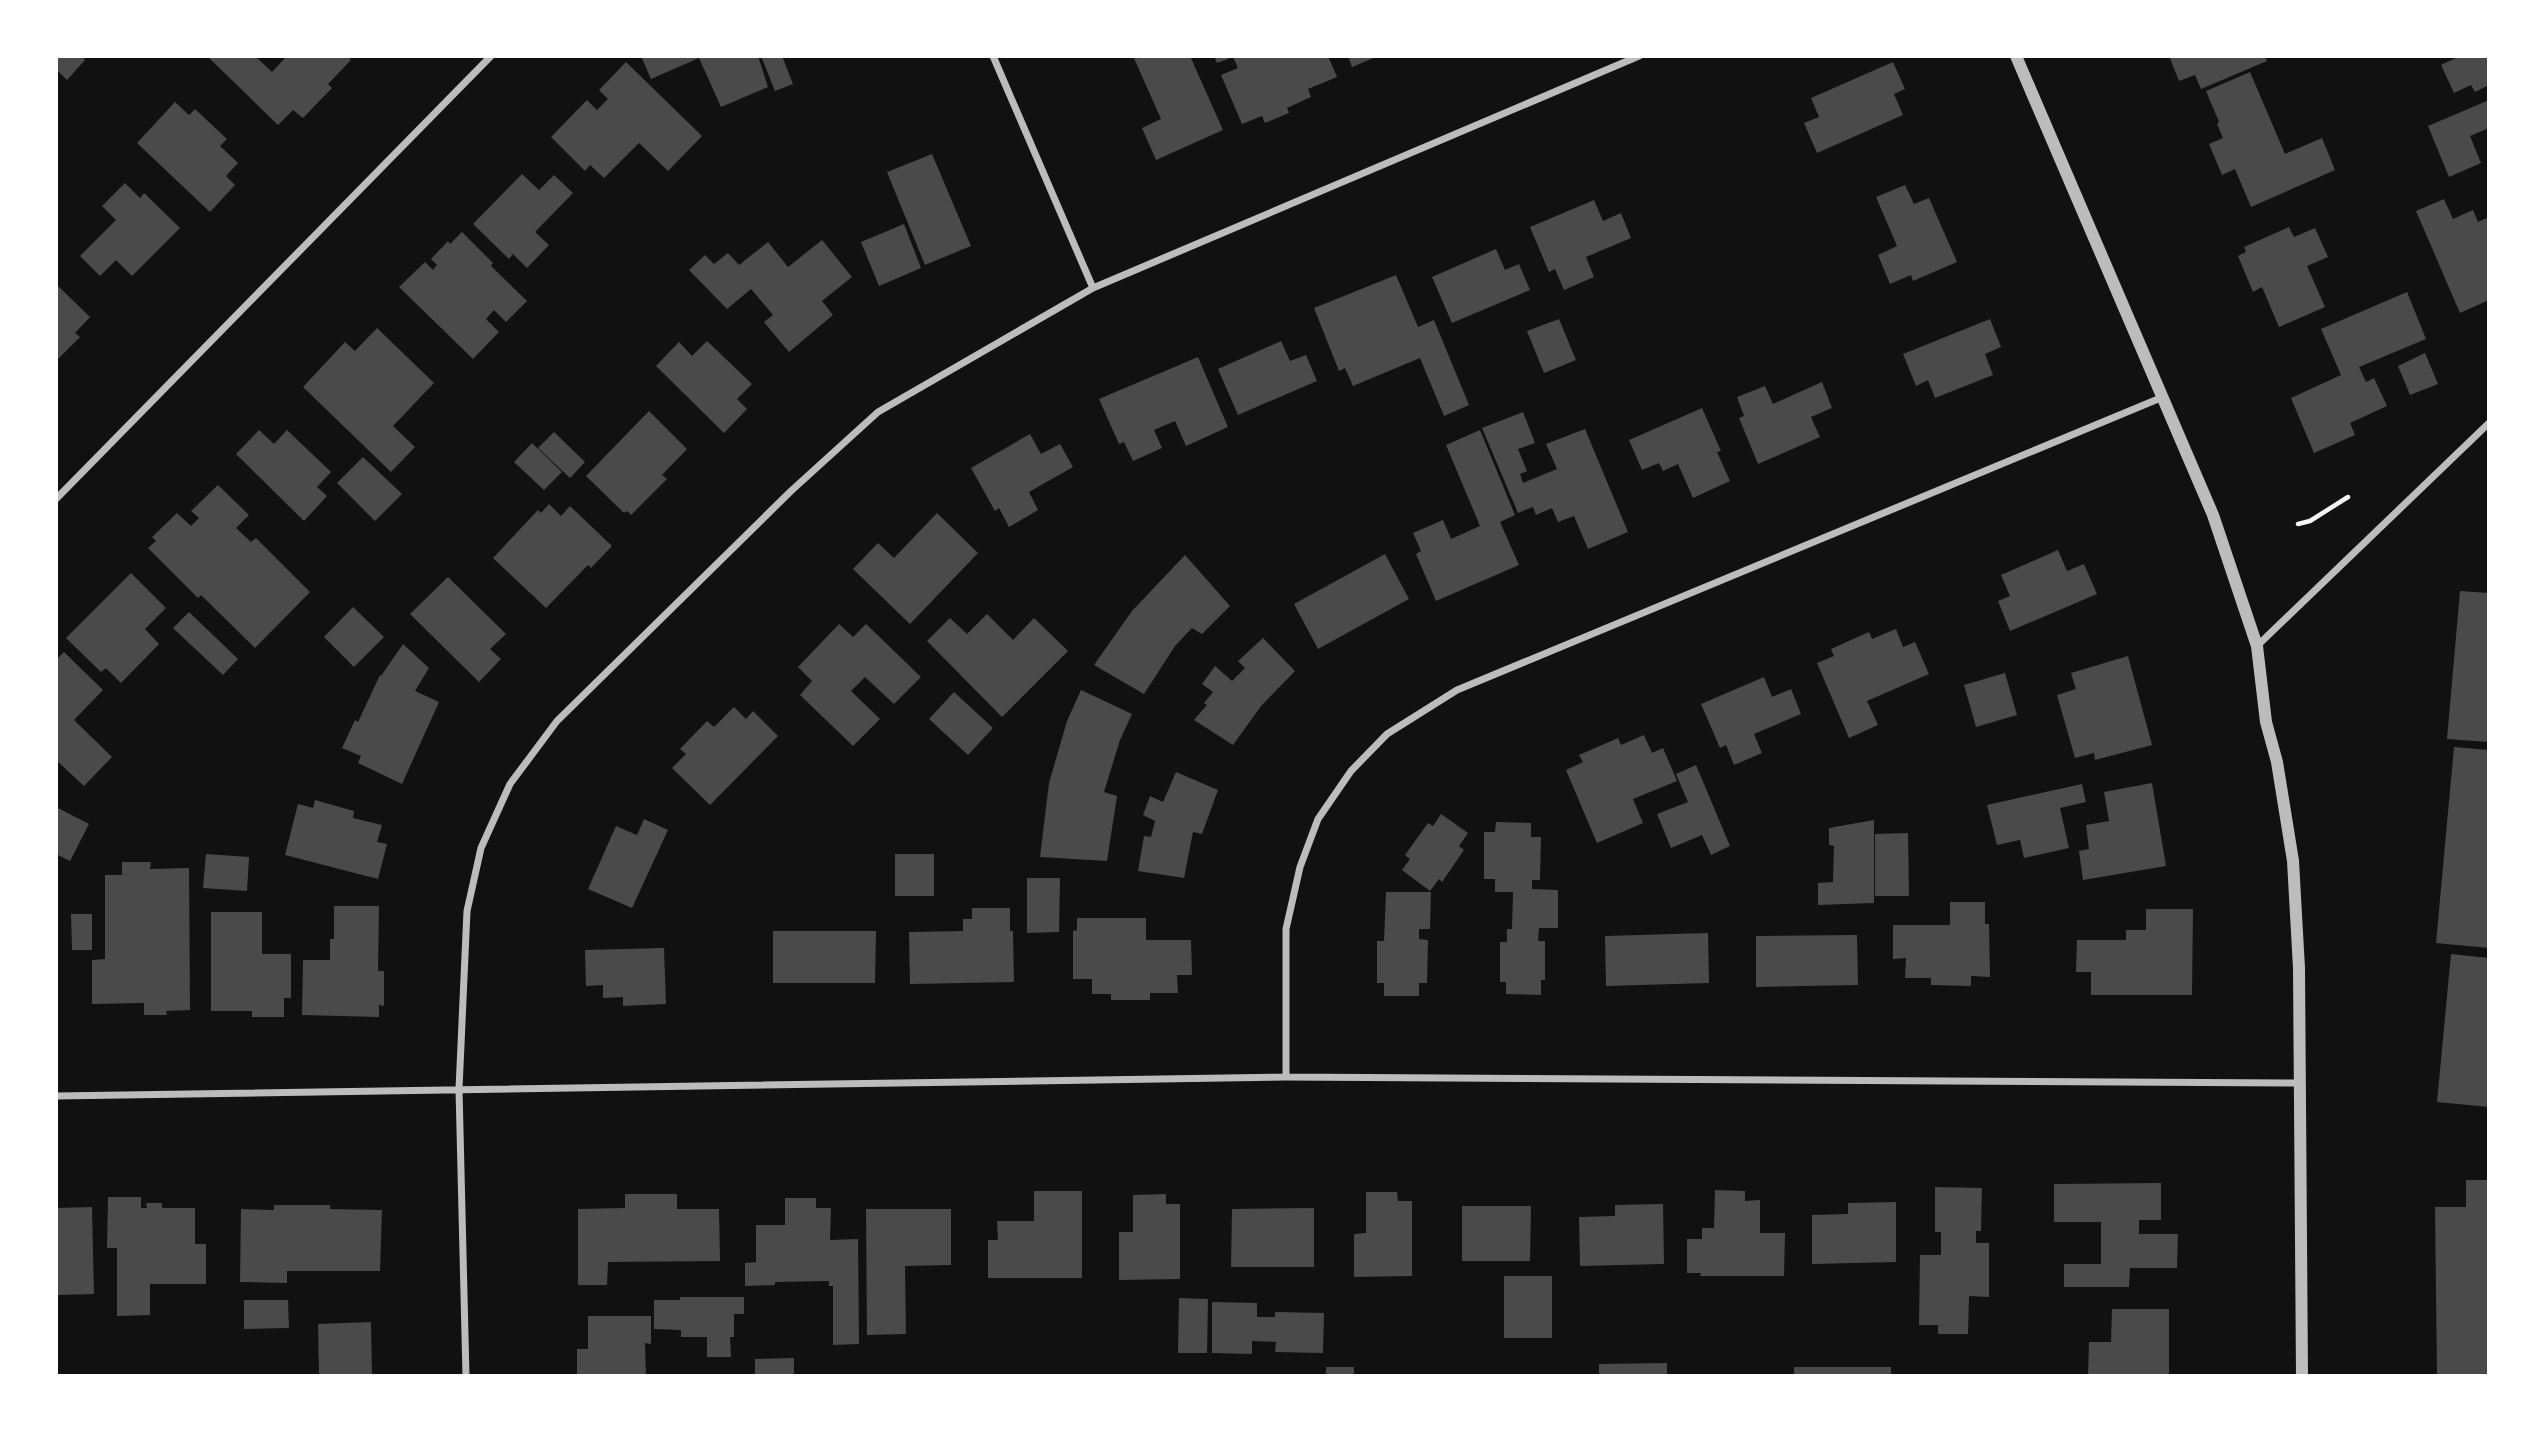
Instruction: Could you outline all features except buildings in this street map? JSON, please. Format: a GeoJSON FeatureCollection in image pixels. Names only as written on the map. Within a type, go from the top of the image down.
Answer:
{"type":"FeatureCollection","features":[{"type":"Feature","properties":{"kind":"street"},"geometry":{"type":"LineString","coordinates":[[56,499],[491,56]]}},
{"type":"Feature","properties":{"kind":"street"},"geometry":{"type":"LineString","coordinates":[[993,56],[1093,288]]}},
{"type":"Feature","properties":{"kind":"street"},"geometry":{"type":"LineString","coordinates":[[466,1376],[459,1089],[467,911],[481,848],[510,784],[557,721],[791,491],[878,412],[1093,288],[1639,56]]}},
{"type":"Feature","properties":{"kind":"street"},"geometry":{"type":"LineString","coordinates":[[2016,56],[2213,515],[2257,646],[2266,722],[2277,762],[2292,861],[2299,968],[2302,1376]]}},
{"type":"Feature","properties":{"kind":"street"},"geometry":{"type":"LineString","coordinates":[[1286,1077],[1286,929],[1300,867],[1318,818],[1351,771],[1387,734],[1457,690],[2162,397]]}},
{"type":"Feature","properties":{"kind":"street"},"geometry":{"type":"LineString","coordinates":[[2257,646],[2489,424]]}},
{"type":"Feature","properties":{"kind":"street"},"geometry":{"type":"LineString","coordinates":[[56,1096],[1286,1077],[2299,1083]]}},
{"type":"Feature","properties":{"kind":"path"},"geometry":{"type":"LineString","coordinates":[[2298,524],[2310,521],[2348,497]]}}]}
